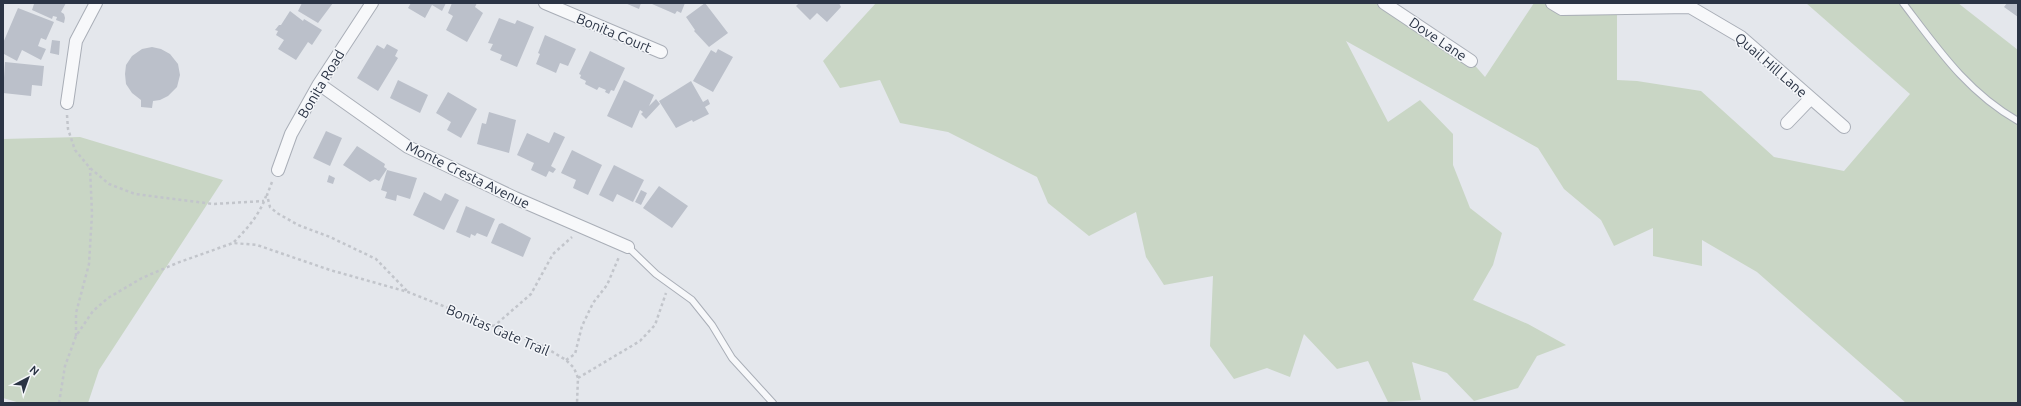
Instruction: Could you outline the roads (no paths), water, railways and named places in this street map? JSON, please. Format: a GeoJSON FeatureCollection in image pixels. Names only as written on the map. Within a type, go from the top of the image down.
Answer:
{"type":"FeatureCollection","features":[{"type":"Feature","properties":{"kind":"street"},"geometry":{"type":"LineString","coordinates":[[67,103],[76,41],[96,3]]}},
{"type":"Feature","properties":{"kind":"street","name":"Bonita Road"},"geometry":{"type":"LineString","coordinates":[[278,170],[291,134],[319,84],[372,3]]}},
{"type":"Feature","properties":{"kind":"street","name":"Bonita Court"},"geometry":{"type":"LineString","coordinates":[[545,3],[661,52]]}},
{"type":"Feature","properties":{"kind":"street","name":"Dove Lane"},"geometry":{"type":"LineString","coordinates":[[1384,3],[1471,61]]}},
{"type":"Feature","properties":{"kind":"street","name":"Quail Hill Lane"},"geometry":{"type":"LineString","coordinates":[[1552,3],[1562,9],[1585,6],[1690,7],[1741,37],[1810,99],[1844,127]]}},
{"type":"Feature","properties":{"kind":"street","name":"Monte Cresta Avenue"},"geometry":{"type":"LineString","coordinates":[[319,84],[408,147],[581,228],[627,246]]}},
{"type":"Feature","properties":{"kind":"street"},"geometry":{"type":"LineString","coordinates":[[1787,124],[1810,99]]}},
{"type":"Feature","properties":{"kind":"lane"},"geometry":{"type":"LineString","coordinates":[[1904,3],[1960,77],[1997,109],[2018,121]]}},
{"type":"Feature","properties":{"kind":"lane"},"geometry":{"type":"LineString","coordinates":[[627,246],[656,274],[692,300],[712,325],[732,358],[773,403]]}}]}
